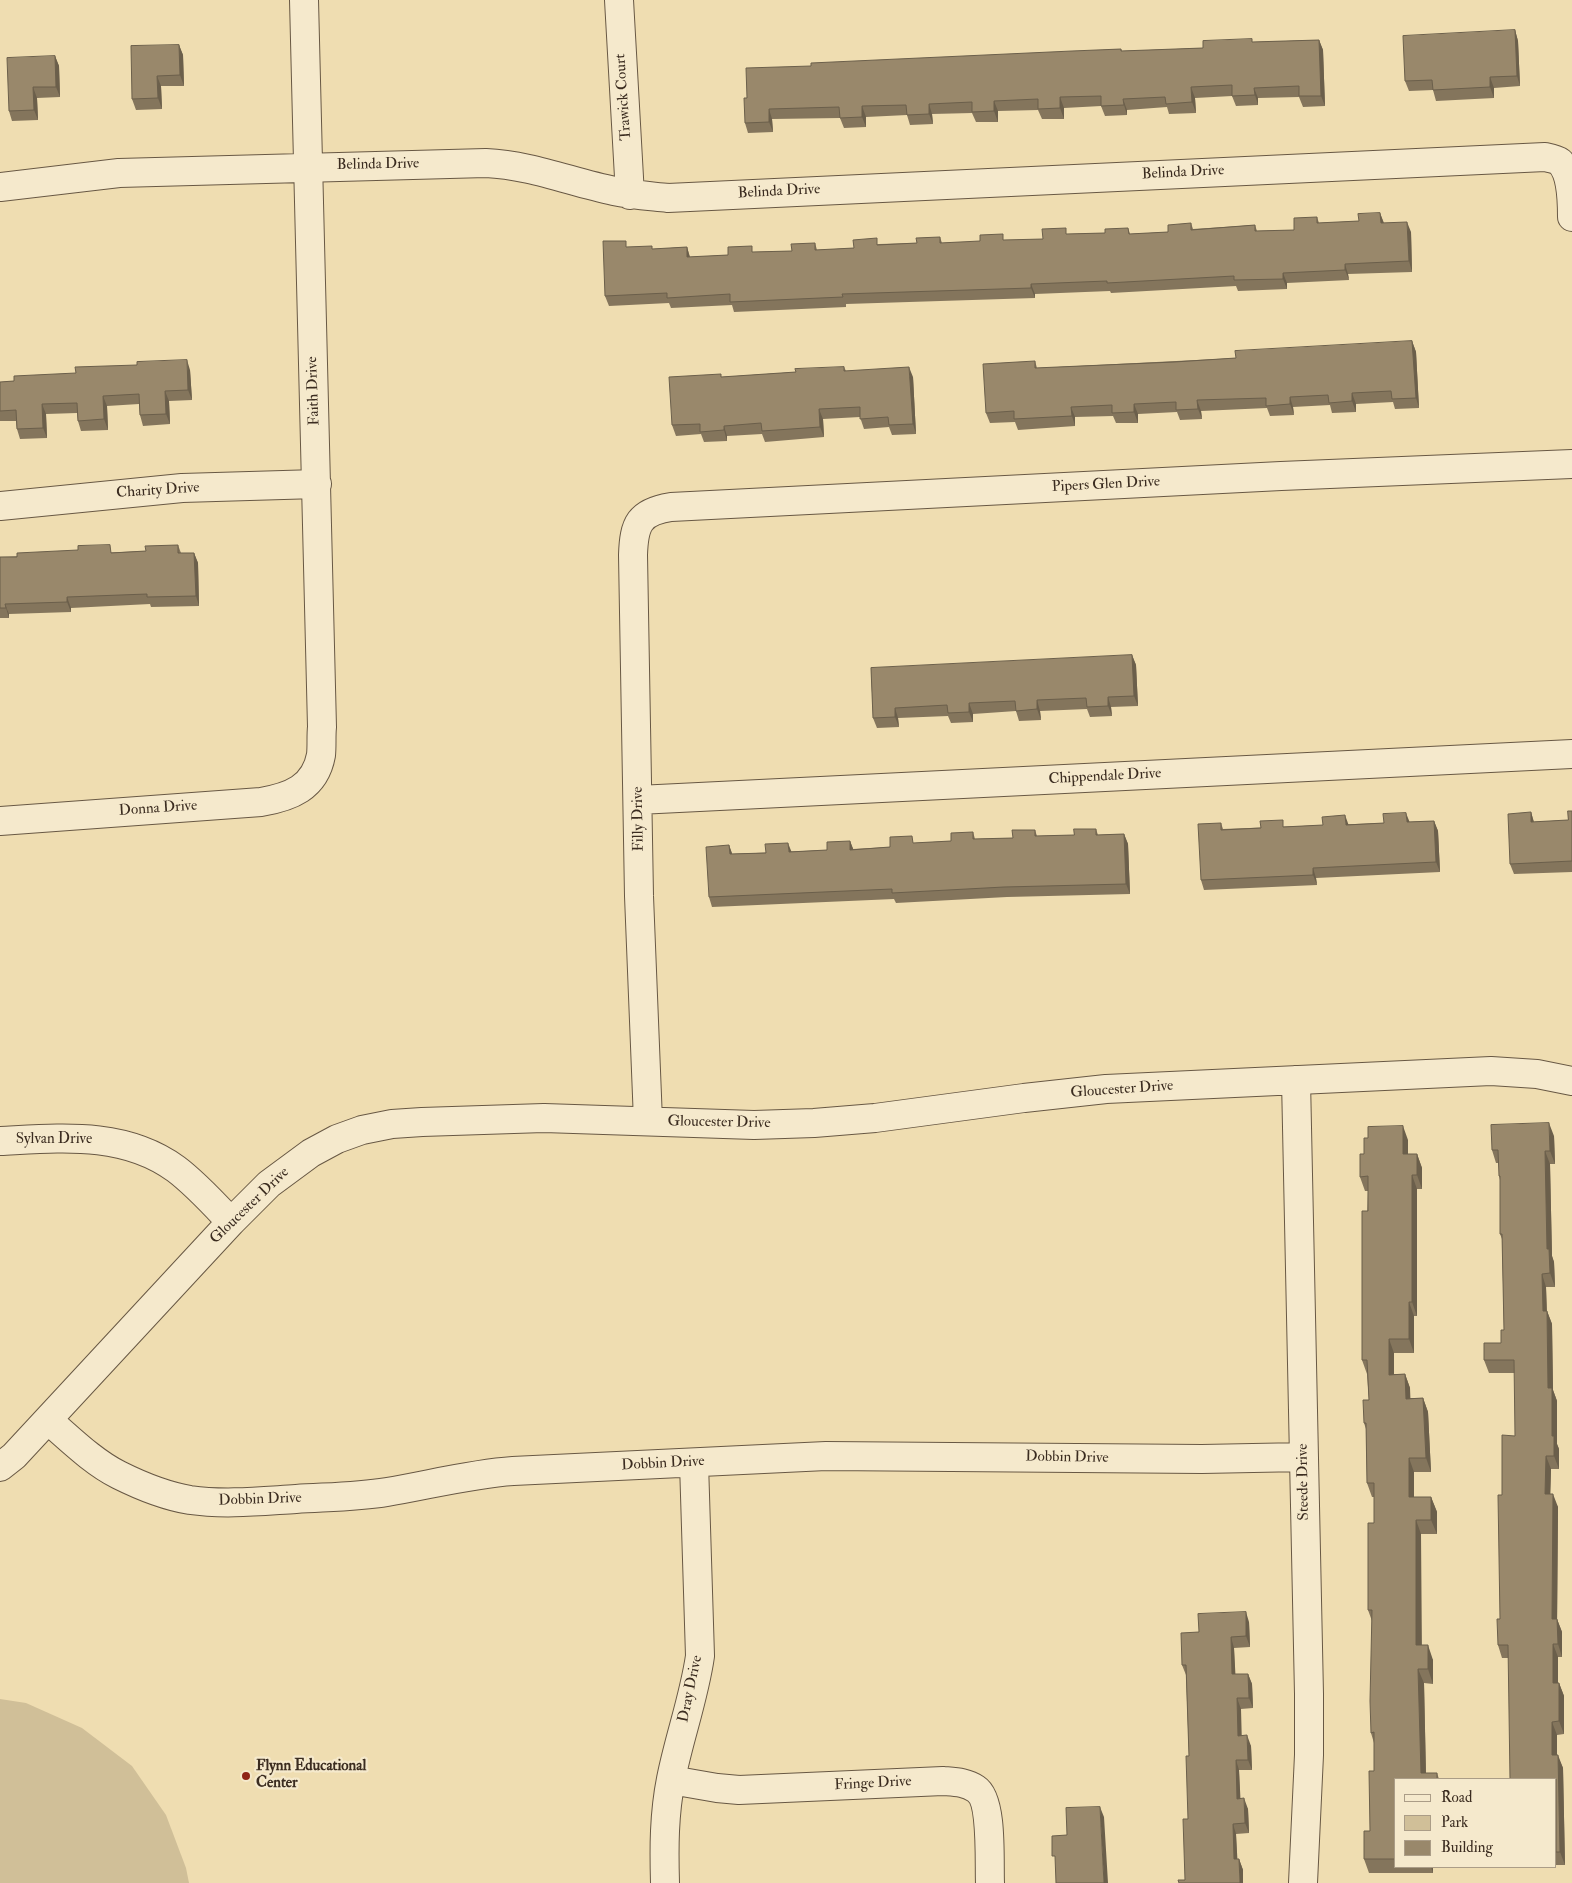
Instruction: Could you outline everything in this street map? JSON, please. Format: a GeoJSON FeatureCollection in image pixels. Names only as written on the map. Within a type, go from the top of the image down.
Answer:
{"type":"FeatureCollection","features":[{"type":"Feature","properties":{"kind":"street","name":"Faith Drive"},"geometry":{"type":"LineString","coordinates":[[304,0],[322,727],[320,755],[310,780]]}},
{"type":"Feature","properties":{"kind":"street","name":"Trawick Court"},"geometry":{"type":"LineString","coordinates":[[619,0],[621,63],[630,195]]}},
{"type":"Feature","properties":{"kind":"street","name":"Belinda Drive"},"geometry":{"type":"LineString","coordinates":[[0,188],[119,173],[504,163],[630,195],[668,198],[1544,157],[1561,163],[1566,171],[1570,182],[1572,217]]}},
{"type":"Feature","properties":{"kind":"street","name":"Pipers Glen Drive"},"geometry":{"type":"LineString","coordinates":[[642,518],[659,509],[671,508],[1281,476],[1572,464]]}},
{"type":"Feature","properties":{"kind":"street","name":"Charity Drive"},"geometry":{"type":"LineString","coordinates":[[0,506],[182,488],[317,484]]}},
{"type":"Feature","properties":{"kind":"street","name":"Filly Drive"},"geometry":{"type":"LineString","coordinates":[[642,518],[634,536],[633,555],[639,896],[648,1121]]}},
{"type":"Feature","properties":{"kind":"street","name":"Chippendale Drive"},"geometry":{"type":"LineString","coordinates":[[638,800],[1572,754]]}},
{"type":"Feature","properties":{"kind":"street","name":"Donna Drive"},"geometry":{"type":"LineString","coordinates":[[0,821],[260,802],[281,799],[298,791],[310,780]]}},
{"type":"Feature","properties":{"kind":"street","name":"Gloucester Drive"},"geometry":{"type":"LineString","coordinates":[[0,1467],[14,1456],[231,1222],[269,1184],[310,1153],[337,1139],[362,1130],[392,1124],[422,1122],[544,1118],[754,1125],[814,1123],[875,1118],[1098,1090],[1492,1071],[1537,1074],[1572,1081]]}},
{"type":"Feature","properties":{"kind":"street","name":"Steede Drive"},"geometry":{"type":"LineString","coordinates":[[1296,1080],[1309,1755],[1303,1883]]}},
{"type":"Feature","properties":{"kind":"street","name":"Sylvan Drive"},"geometry":{"type":"LineString","coordinates":[[0,1141],[74,1137],[106,1140],[134,1147],[157,1157],[177,1169],[231,1222]]}},
{"type":"Feature","properties":{"kind":"street","name":"Dobbin Drive"},"geometry":{"type":"LineString","coordinates":[[48,1420],[96,1460],[118,1475],[165,1494],[190,1500],[265,1500],[344,1496],[386,1492],[489,1472],[826,1456],[1202,1459],[1304,1457]]}},
{"type":"Feature","properties":{"kind":"street","name":"Dray Drive"},"geometry":{"type":"LineString","coordinates":[[665,1883],[665,1816],[671,1780],[700,1656],[694,1463]]}},
{"type":"Feature","properties":{"kind":"street","name":"Fringe Drive"},"geometry":{"type":"LineString","coordinates":[[671,1780],[739,1790],[943,1781],[961,1782],[978,1790],[985,1799],[988,1814],[990,1883]]}},
{"type":"Feature","properties":{"kind":"green space"},"geometry":{"type":"Polygon","coordinates":[[[0,1699],[26,1703],[82,1728],[132,1766],[166,1815],[186,1868],[189,1883],[0,1883],[0,1699]]]}},
{"type":"Feature","properties":{"kind":"building"},"geometry":{"type":"Polygon","coordinates":[[[1515,30],[1517,76],[1490,77],[1490,87],[1433,90],[1432,80],[1405,81],[1403,36],[1515,30]]]}},
{"type":"Feature","properties":{"kind":"building"},"geometry":{"type":"Polygon","coordinates":[[[1252,39],[1252,42],[1319,40],[1321,96],[1299,96],[1299,86],[1254,88],[1255,95],[1232,96],[1232,85],[1191,87],[1192,102],[1166,104],[1165,97],[1123,99],[1124,105],[1101,106],[1101,96],[1060,97],[1060,108],[1038,109],[1038,99],[994,101],[994,111],[972,112],[972,102],[929,104],[929,114],[907,115],[906,105],[862,106],[862,117],[840,118],[839,107],[769,109],[769,122],[745,123],[744,98],[747,98],[746,68],[811,66],[811,63],[1072,51],[1203,48],[1203,41],[1252,39]]]}},
{"type":"Feature","properties":{"kind":"building"},"geometry":{"type":"Polygon","coordinates":[[[179,45],[180,75],[157,76],[158,98],[132,99],[131,46],[179,45]]]}},
{"type":"Feature","properties":{"kind":"building"},"geometry":{"type":"Polygon","coordinates":[[[55,56],[56,87],[33,87],[34,110],[9,111],[7,58],[55,56]]]}},
{"type":"Feature","properties":{"kind":"building"},"geometry":{"type":"Polygon","coordinates":[[[1380,213],[1381,223],[1407,222],[1409,261],[1345,264],[1345,270],[1283,273],[1283,279],[1234,280],[1234,276],[1107,283],[1107,281],[1031,284],[1031,288],[842,294],[843,297],[730,302],[730,294],[667,298],[667,293],[605,296],[603,241],[626,241],[626,247],[652,246],[652,249],[687,247],[687,257],[728,255],[728,247],[752,246],[752,252],[792,251],[791,244],[815,243],[815,250],[854,248],[853,240],[877,238],[877,245],[917,243],[916,238],[940,237],[940,243],[980,241],[980,235],[1003,234],[1003,240],[1043,239],[1042,229],[1066,228],[1066,234],[1105,233],[1105,229],[1128,228],[1129,234],[1168,232],[1168,225],[1191,223],[1191,230],[1255,225],[1255,231],[1294,230],[1294,218],[1317,217],[1317,223],[1359,221],[1358,214],[1380,213]]]}},
{"type":"Feature","properties":{"kind":"building"},"geometry":{"type":"Polygon","coordinates":[[[1412,341],[1416,398],[1392,399],[1391,391],[1352,393],[1352,401],[1329,403],[1328,395],[1290,397],[1290,404],[1266,406],[1266,398],[1197,400],[1198,409],[1176,410],[1176,402],[1134,404],[1134,412],[1112,413],[1112,405],[1071,407],[1072,416],[1014,419],[1014,411],[986,413],[983,364],[1035,361],[1035,368],[1174,362],[1236,358],[1235,351],[1412,341]]]}},
{"type":"Feature","properties":{"kind":"building"},"geometry":{"type":"Polygon","coordinates":[[[187,360],[188,390],[165,391],[166,414],[140,415],[139,394],[103,396],[104,419],[78,421],[77,403],[42,404],[43,428],[17,429],[16,410],[0,411],[0,382],[14,381],[14,376],[76,373],[75,367],[137,365],[137,362],[187,360]]]}},
{"type":"Feature","properties":{"kind":"building"},"geometry":{"type":"Polygon","coordinates":[[[844,367],[844,371],[909,367],[913,424],[889,425],[888,417],[860,419],[860,407],[819,409],[820,427],[762,431],[761,423],[724,426],[724,430],[700,432],[700,424],[672,425],[669,377],[721,374],[721,377],[796,372],[795,369],[844,367]]]}},
{"type":"Feature","properties":{"kind":"building"},"geometry":{"type":"Polygon","coordinates":[[[110,545],[111,553],[146,551],[145,546],[178,545],[178,553],[194,553],[196,596],[147,597],[147,594],[67,597],[67,602],[5,604],[6,608],[0,608],[0,557],[17,557],[17,553],[78,550],[78,546],[110,545]]]}},
{"type":"Feature","properties":{"kind":"building"},"geometry":{"type":"Polygon","coordinates":[[[1132,655],[1134,696],[1108,697],[1108,706],[1087,707],[1086,698],[1037,700],[1037,709],[1016,711],[1015,701],[969,703],[969,712],[948,713],[947,705],[895,708],[895,717],[873,718],[871,668],[1132,655]]]}},
{"type":"Feature","properties":{"kind":"building"},"geometry":{"type":"Polygon","coordinates":[[[1568,811],[1572,811],[1572,861],[1510,864],[1508,814],[1531,812],[1531,822],[1568,820],[1568,811]]]}},
{"type":"Feature","properties":{"kind":"building"},"geometry":{"type":"Polygon","coordinates":[[[1406,813],[1407,822],[1434,821],[1436,862],[1313,868],[1313,875],[1201,880],[1198,824],[1221,823],[1221,830],[1261,828],[1260,821],[1283,820],[1283,827],[1323,825],[1322,817],[1345,815],[1346,825],[1384,823],[1383,814],[1406,813]]]}},
{"type":"Feature","properties":{"kind":"building"},"geometry":{"type":"Polygon","coordinates":[[[1074,829],[1096,829],[1096,835],[1124,834],[1126,884],[1004,887],[892,893],[892,889],[709,897],[706,847],[729,845],[730,854],[766,853],[765,844],[788,843],[789,852],[827,850],[827,842],[850,841],[850,850],[890,847],[890,837],[912,836],[913,843],[951,841],[951,833],[973,832],[973,839],[1013,838],[1012,830],[1035,830],[1035,836],[1074,835],[1074,829]]]}},
{"type":"Feature","properties":{"kind":"building"},"geometry":{"type":"Polygon","coordinates":[[[1549,1123],[1550,1151],[1545,1151],[1547,1249],[1549,1249],[1550,1273],[1542,1274],[1543,1311],[1547,1311],[1548,1388],[1552,1388],[1554,1456],[1546,1456],[1545,1494],[1553,1494],[1552,1619],[1557,1619],[1558,1644],[1553,1644],[1553,1683],[1559,1683],[1559,1721],[1552,1722],[1552,1755],[1558,1755],[1560,1852],[1557,1852],[1557,1778],[1510,1778],[1508,1645],[1498,1645],[1497,1619],[1500,1619],[1498,1495],[1502,1495],[1502,1435],[1515,1436],[1514,1360],[1484,1360],[1484,1343],[1501,1343],[1501,1330],[1504,1330],[1502,1234],[1500,1234],[1500,1176],[1498,1150],[1492,1150],[1491,1125],[1549,1123]]]}},
{"type":"Feature","properties":{"kind":"building"},"geometry":{"type":"Polygon","coordinates":[[[1403,1126],[1403,1154],[1417,1154],[1417,1175],[1412,1175],[1412,1302],[1409,1302],[1409,1339],[1389,1339],[1389,1375],[1405,1374],[1406,1399],[1423,1398],[1426,1458],[1409,1458],[1409,1497],[1431,1497],[1431,1520],[1416,1520],[1416,1645],[1428,1645],[1428,1669],[1418,1669],[1421,1773],[1437,1773],[1437,1778],[1394,1778],[1394,1859],[1364,1859],[1364,1831],[1370,1831],[1369,1771],[1374,1771],[1374,1732],[1371,1733],[1370,1701],[1372,1610],[1368,1610],[1368,1523],[1374,1523],[1374,1483],[1367,1483],[1366,1423],[1364,1423],[1363,1400],[1369,1400],[1367,1360],[1362,1360],[1362,1211],[1368,1211],[1368,1176],[1360,1177],[1360,1154],[1364,1154],[1364,1138],[1368,1138],[1368,1127],[1403,1126]]]}},
{"type":"Feature","properties":{"kind":"building"},"geometry":{"type":"Polygon","coordinates":[[[1246,1612],[1246,1636],[1231,1637],[1232,1674],[1248,1674],[1249,1698],[1237,1698],[1238,1736],[1247,1735],[1248,1760],[1236,1760],[1237,1799],[1244,1798],[1245,1823],[1233,1824],[1234,1859],[1239,1859],[1240,1883],[1179,1883],[1178,1880],[1185,1880],[1183,1819],[1188,1819],[1186,1756],[1189,1756],[1186,1665],[1182,1665],[1181,1633],[1199,1632],[1198,1614],[1246,1612]]]}},
{"type":"Feature","properties":{"kind":"building"},"geometry":{"type":"Polygon","coordinates":[[[1100,1807],[1104,1883],[1056,1883],[1055,1856],[1052,1856],[1052,1836],[1067,1835],[1066,1808],[1100,1807]]]}},
{"type":"Feature","properties":{"kind":"place","name":"Flynn Educational Center"},"geometry":{"type":"Point","coordinates":[246,1776]}}]}
